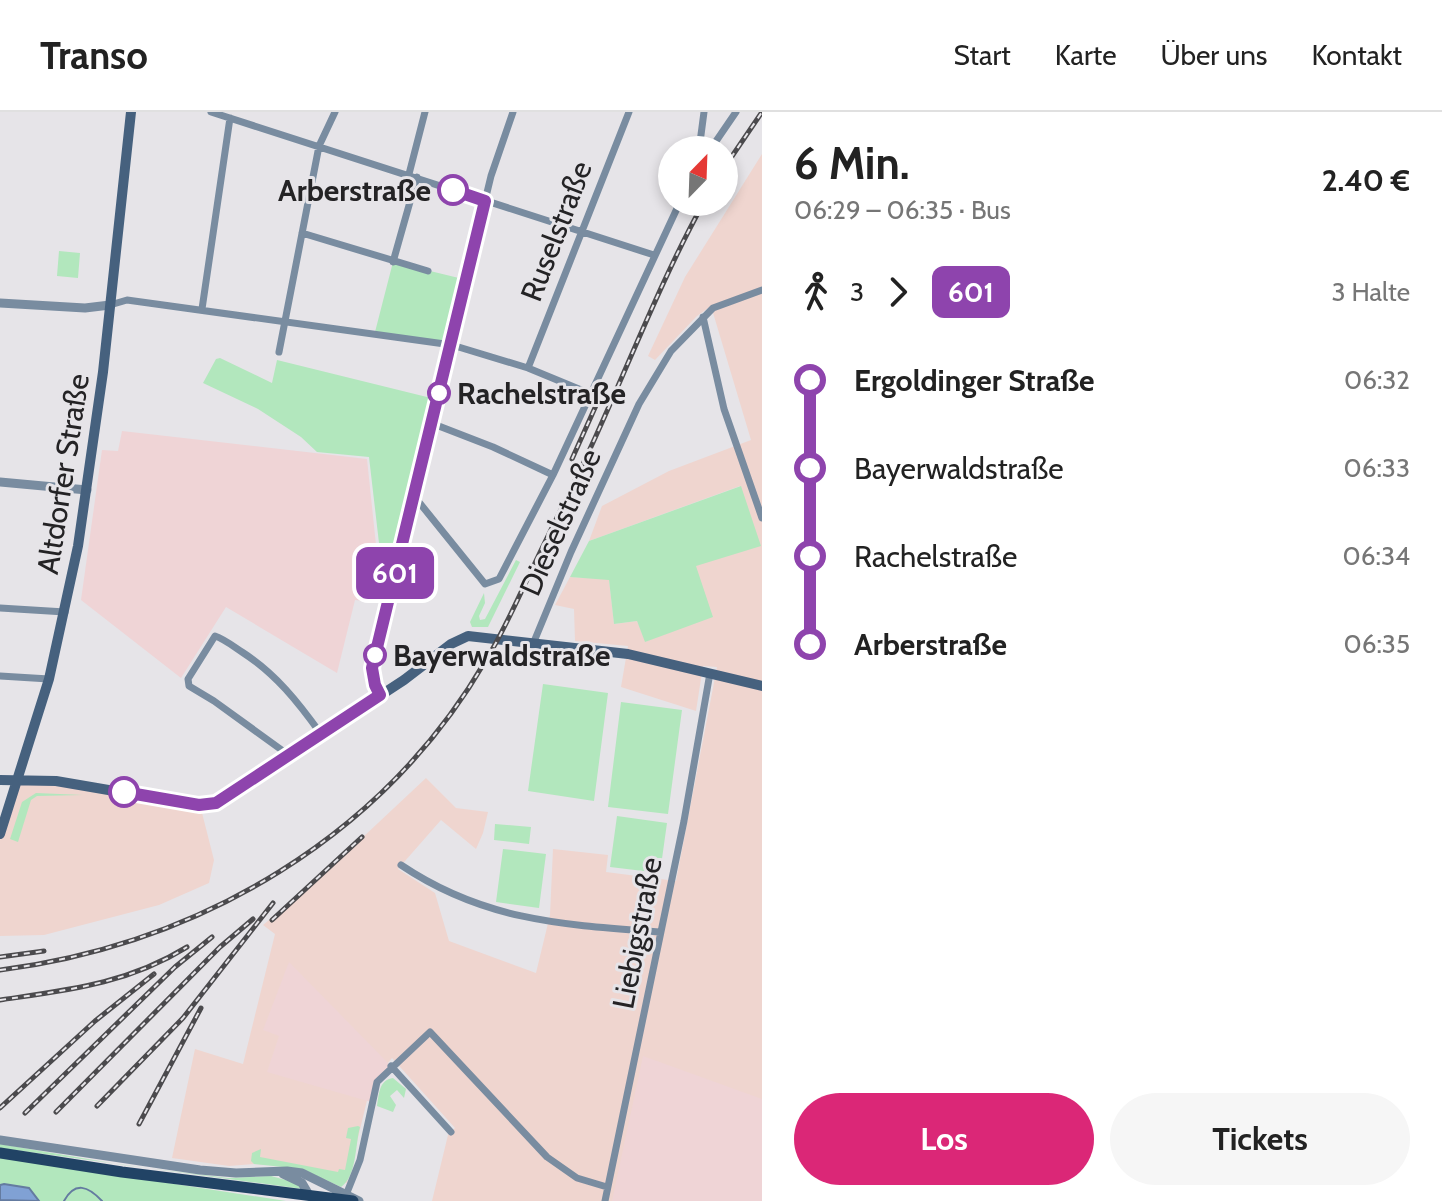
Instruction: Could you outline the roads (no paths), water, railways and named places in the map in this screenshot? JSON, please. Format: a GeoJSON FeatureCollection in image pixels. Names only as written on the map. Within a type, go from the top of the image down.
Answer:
{"type":"FeatureCollection","features":[{"type":"Feature","properties":{"kind":"main road","name":"Altdorfer Straße"},"geometry":{"type":"LineString","coordinates":[[0,834],[49,679],[65,612],[87,490],[131,112]]}},
{"type":"Feature","properties":{"kind":"main road"},"geometry":{"type":"LineString","coordinates":[[0,780],[56,781],[207,805],[220,802],[428,664],[456,640],[468,636],[628,654],[762,686]]}},
{"type":"Feature","properties":{"kind":"main road"},"geometry":{"type":"LineString","coordinates":[[0,1153],[122,1172],[353,1199]]}},
{"type":"Feature","properties":{"kind":"street"},"geometry":{"type":"LineString","coordinates":[[279,352],[319,146],[335,112]]}},
{"type":"Feature","properties":{"kind":"street"},"geometry":{"type":"LineString","coordinates":[[393,262],[425,112]]}},
{"type":"Feature","properties":{"kind":"street"},"geometry":{"type":"LineString","coordinates":[[380,695],[372,668],[485,201],[513,112]]}},
{"type":"Feature","properties":{"kind":"street","name":"Ruselstraße"},"geometry":{"type":"LineString","coordinates":[[528,368],[629,112]]}},
{"type":"Feature","properties":{"kind":"street"},"geometry":{"type":"LineString","coordinates":[[701,136],[704,112]]}},
{"type":"Feature","properties":{"kind":"street"},"geometry":{"type":"LineString","coordinates":[[720,136],[736,112]]}},
{"type":"Feature","properties":{"kind":"street"},"geometry":{"type":"LineString","coordinates":[[215,113],[654,255]]}},
{"type":"Feature","properties":{"kind":"street"},"geometry":{"type":"LineString","coordinates":[[202,309],[230,118]]}},
{"type":"Feature","properties":{"kind":"street"},"geometry":{"type":"LineString","coordinates":[[414,496],[485,584],[490,584],[503,574],[553,475],[673,216]]}},
{"type":"Feature","properties":{"kind":"street"},"geometry":{"type":"LineString","coordinates":[[302,233],[428,271]]}},
{"type":"Feature","properties":{"kind":"street","name":"Dieselstraße"},"geometry":{"type":"LineString","coordinates":[[533,644],[639,404],[671,351],[713,308],[762,290]]}},
{"type":"Feature","properties":{"kind":"street"},"geometry":{"type":"LineString","coordinates":[[0,303],[85,308],[127,300],[452,345],[528,368],[591,394]]}},
{"type":"Feature","properties":{"kind":"street"},"geometry":{"type":"LineString","coordinates":[[703,317],[724,409],[762,518]]}},
{"type":"Feature","properties":{"kind":"street"},"geometry":{"type":"LineString","coordinates":[[431,423],[553,475]]}},
{"type":"Feature","properties":{"kind":"street"},"geometry":{"type":"LineString","coordinates":[[0,482],[87,490]]}},
{"type":"Feature","properties":{"kind":"street"},"geometry":{"type":"LineString","coordinates":[[0,608],[65,612]]}},
{"type":"Feature","properties":{"kind":"street"},"geometry":{"type":"LineString","coordinates":[[290,756],[189,686],[188,679],[216,636],[274,676],[291,693],[321,734]]}},
{"type":"Feature","properties":{"kind":"street","name":"Liebigstraße"},"geometry":{"type":"LineString","coordinates":[[605,1201],[684,821],[710,673]]}},
{"type":"Feature","properties":{"kind":"street"},"geometry":{"type":"LineString","coordinates":[[0,676],[49,679]]}},
{"type":"Feature","properties":{"kind":"street"},"geometry":{"type":"LineString","coordinates":[[401,865],[440,889],[477,905],[580,926],[660,932]]}},
{"type":"Feature","properties":{"kind":"street"},"geometry":{"type":"LineString","coordinates":[[0,1140],[200,1170],[302,1173],[353,1199],[374,1089],[382,1075],[430,1032],[547,1157],[577,1178],[607,1187]]}},
{"type":"Feature","properties":{"kind":"street"},"geometry":{"type":"LineString","coordinates":[[391,1066],[451,1132]]}},
{"type":"Feature","properties":{"kind":"street"},"geometry":{"type":"LineString","coordinates":[[276,1171],[302,1183],[309,1195]]}},
{"type":"Feature","properties":{"kind":"water"},"geometry":{"type":"Polygon","coordinates":[[[0,1185],[29,1188],[39,1201],[0,1200],[0,1185]]]}},
{"type":"Feature","properties":{"kind":"waterway"},"geometry":{"type":"LineString","coordinates":[[64,1201],[77,1188],[87,1189],[102,1201]]}},
{"type":"Feature","properties":{"kind":"railway"},"geometry":{"type":"LineString","coordinates":[[738,147],[762,112]]}},
{"type":"Feature","properties":{"kind":"railway"},"geometry":{"type":"LineString","coordinates":[[0,970],[74,956],[146,935],[215,907],[279,872],[340,829],[395,779],[444,723],[499,636],[588,454],[647,319],[697,216]]}},
{"type":"Feature","properties":{"kind":"railway"},"geometry":{"type":"LineString","coordinates":[[572,459],[598,401]]}},
{"type":"Feature","properties":{"kind":"railway"},"geometry":{"type":"LineString","coordinates":[[272,920],[362,837]]}},
{"type":"Feature","properties":{"kind":"railway"},"geometry":{"type":"LineString","coordinates":[[97,1106],[183,1018],[273,903]]}},
{"type":"Feature","properties":{"kind":"railway"},"geometry":{"type":"LineString","coordinates":[[56,1112],[220,947],[253,919]]}},
{"type":"Feature","properties":{"kind":"railway"},"geometry":{"type":"LineString","coordinates":[[25,1113],[175,967],[212,937]]}},
{"type":"Feature","properties":{"kind":"railway"},"geometry":{"type":"LineString","coordinates":[[0,1000],[96,984],[142,969],[187,947]]}},
{"type":"Feature","properties":{"kind":"railway"},"geometry":{"type":"LineString","coordinates":[[0,957],[44,951]]}},
{"type":"Feature","properties":{"kind":"railway"},"geometry":{"type":"LineString","coordinates":[[0,1108],[95,1021],[154,974]]}},
{"type":"Feature","properties":{"kind":"railway"},"geometry":{"type":"LineString","coordinates":[[139,1124],[201,1008]]}},
{"type":"Feature","properties":{"kind":"place","name":"Arberstraße"},"geometry":{"type":"Point","coordinates":[453,190]}},
{"type":"Feature","properties":{"kind":"place","name":"Rachelstraße"},"geometry":{"type":"Point","coordinates":[439,393]}},
{"type":"Feature","properties":{"kind":"place","name":"Bayerwaldstraße"},"geometry":{"type":"Point","coordinates":[375,655]}}]}
